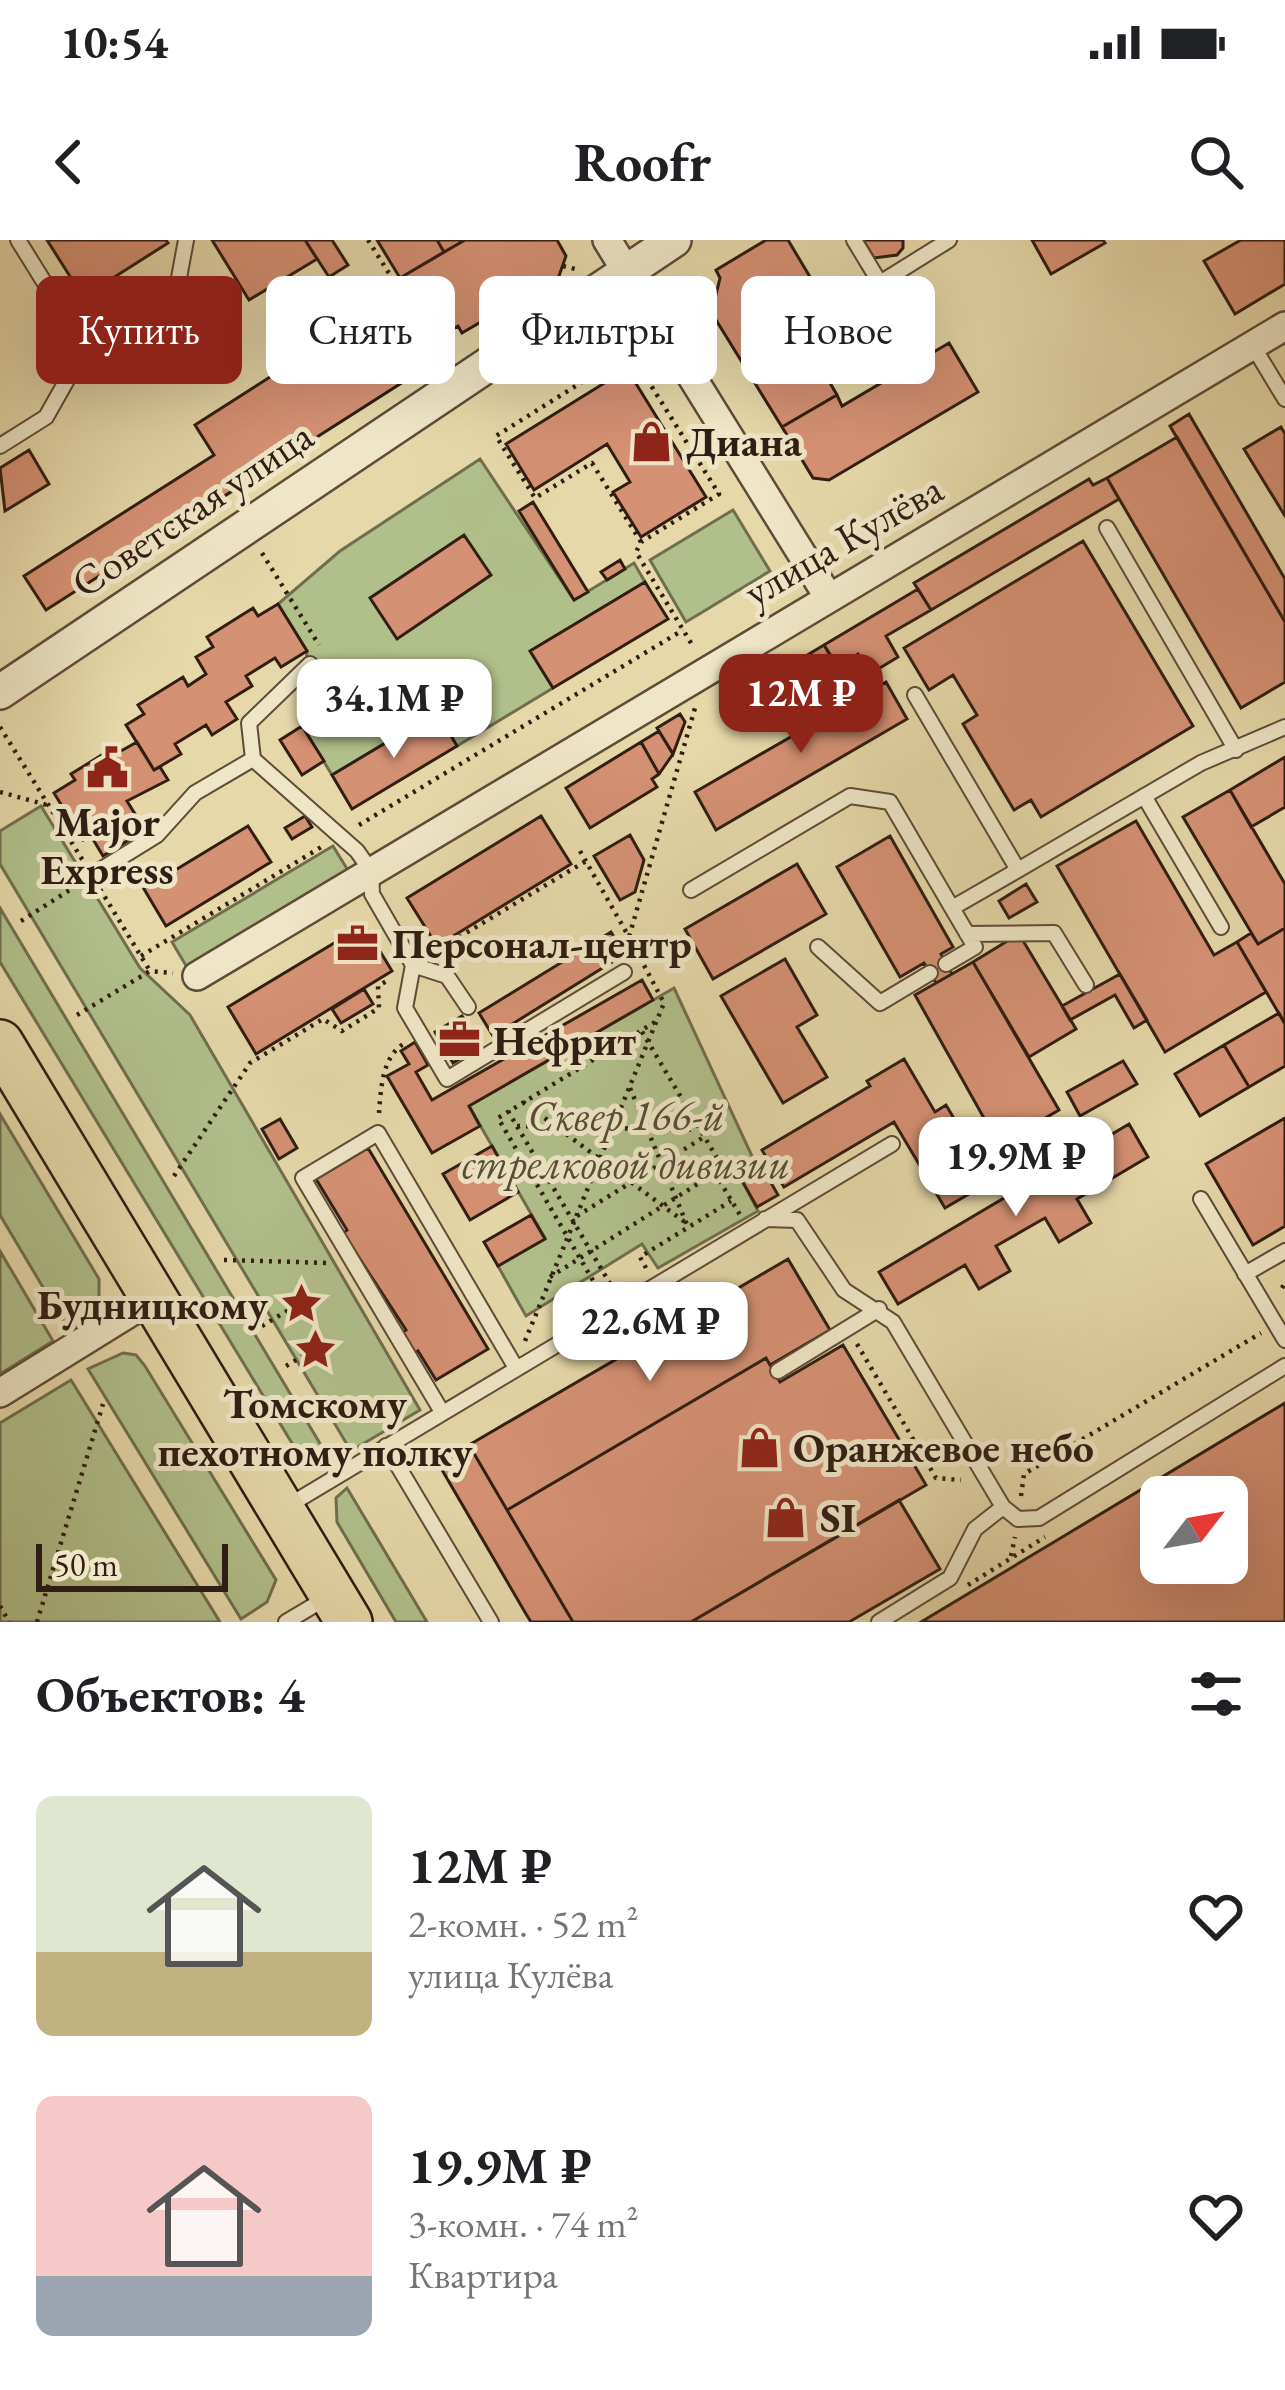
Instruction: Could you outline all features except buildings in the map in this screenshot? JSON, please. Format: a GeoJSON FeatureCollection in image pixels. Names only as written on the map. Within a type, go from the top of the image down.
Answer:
{"type":"FeatureCollection","features":[{"type":"Feature","properties":{"kind":"main road"},"geometry":{"type":"LineString","coordinates":[[0,1043],[341,1608]]}},
{"type":"Feature","properties":{"kind":"street"},"geometry":{"type":"LineString","coordinates":[[607,240],[829,598]]}},
{"type":"Feature","properties":{"kind":"street","name":"Советская улица"},"geometry":{"type":"LineString","coordinates":[[1,690],[674,240]]}},
{"type":"Feature","properties":{"kind":"street","name":"улица Кулёва"},"geometry":{"type":"LineString","coordinates":[[197,976],[1285,326]]}},
{"type":"Feature","properties":{"kind":"street"},"geometry":{"type":"LineString","coordinates":[[0,1393],[155,1298]]}},
{"type":"Feature","properties":{"kind":"lane"},"geometry":{"type":"LineString","coordinates":[[18,240],[40,276]]}},
{"type":"Feature","properties":{"kind":"lane"},"geometry":{"type":"LineString","coordinates":[[179,276],[186,240]]}},
{"type":"Feature","properties":{"kind":"lane"},"geometry":{"type":"LineString","coordinates":[[854,240],[880,284],[949,240]]}},
{"type":"Feature","properties":{"kind":"lane"},"geometry":{"type":"LineString","coordinates":[[1253,346],[1285,398]]}},
{"type":"Feature","properties":{"kind":"lane"},"geometry":{"type":"LineString","coordinates":[[0,446],[46,418],[65,384]]}},
{"type":"Feature","properties":{"kind":"lane"},"geometry":{"type":"LineString","coordinates":[[1107,528],[1236,749]]}},
{"type":"Feature","properties":{"kind":"lane"},"geometry":{"type":"LineString","coordinates":[[310,664],[249,723],[253,759],[342,835],[370,871],[372,894],[413,965],[405,1008],[447,1079],[624,972]]}},
{"type":"Feature","properties":{"kind":"lane"},"geometry":{"type":"LineString","coordinates":[[915,695],[1018,869]]}},
{"type":"Feature","properties":{"kind":"lane"},"geometry":{"type":"LineString","coordinates":[[952,908],[1144,796],[1285,727]]}},
{"type":"Feature","properties":{"kind":"lane"},"geometry":{"type":"LineString","coordinates":[[97,872],[157,835],[195,793],[253,759]]}},
{"type":"Feature","properties":{"kind":"lane"},"geometry":{"type":"LineString","coordinates":[[692,890],[850,796],[890,802],[975,947],[946,964]]}},
{"type":"Feature","properties":{"kind":"lane"},"geometry":{"type":"LineString","coordinates":[[1144,796],[1221,926]]}},
{"type":"Feature","properties":{"kind":"lane"},"geometry":{"type":"LineString","coordinates":[[967,934],[1054,934],[1086,986]]}},
{"type":"Feature","properties":{"kind":"lane"},"geometry":{"type":"LineString","coordinates":[[818,946],[880,1003],[930,973]]}},
{"type":"Feature","properties":{"kind":"lane"},"geometry":{"type":"LineString","coordinates":[[413,965],[447,976],[468,1007]]}},
{"type":"Feature","properties":{"kind":"lane"},"geometry":{"type":"LineString","coordinates":[[442,1412],[302,1178],[378,1133],[516,1369]]}},
{"type":"Feature","properties":{"kind":"lane"},"geometry":{"type":"LineString","coordinates":[[281,1509],[892,1144]]}},
{"type":"Feature","properties":{"kind":"lane"},"geometry":{"type":"LineString","coordinates":[[1201,1199],[1285,1340]]}},
{"type":"Feature","properties":{"kind":"lane"},"geometry":{"type":"LineString","coordinates":[[765,1219],[797,1220],[844,1290],[893,1322],[1003,1507],[1018,1519],[1039,1518],[1285,1366]]}},
{"type":"Feature","properties":{"kind":"lane"},"geometry":{"type":"LineString","coordinates":[[1246,1274],[1285,1251]]}},
{"type":"Feature","properties":{"kind":"lane"},"geometry":{"type":"LineString","coordinates":[[778,1371],[879,1310]]}},
{"type":"Feature","properties":{"kind":"lane"},"geometry":{"type":"LineString","coordinates":[[386,1446],[490,1622]]}},
{"type":"Feature","properties":{"kind":"lane"},"geometry":{"type":"LineString","coordinates":[[880,1622],[950,1578],[980,1521],[1003,1507]]}},
{"type":"Feature","properties":{"kind":"lane"},"geometry":{"type":"LineString","coordinates":[[286,1622],[341,1608]]}},
{"type":"Feature","properties":{"kind":"path"},"geometry":{"type":"LineString","coordinates":[[368,240],[391,276]]}},
{"type":"Feature","properties":{"kind":"path"},"geometry":{"type":"LineString","coordinates":[[580,384],[496,436],[535,498],[592,463],[641,542]]}},
{"type":"Feature","properties":{"kind":"path"},"geometry":{"type":"LineString","coordinates":[[651,384],[718,494],[641,542],[636,552],[706,668]]}},
{"type":"Feature","properties":{"kind":"path"},"geometry":{"type":"LineString","coordinates":[[246,527],[325,655],[310,664]]}},
{"type":"Feature","properties":{"kind":"path"},"geometry":{"type":"LineString","coordinates":[[141,956],[683,630]]}},
{"type":"Feature","properties":{"kind":"path"},"geometry":{"type":"LineString","coordinates":[[0,727],[97,872],[150,971]]}},
{"type":"Feature","properties":{"kind":"path"},"geometry":{"type":"LineString","coordinates":[[0,792],[48,805]]}},
{"type":"Feature","properties":{"kind":"path"},"geometry":{"type":"LineString","coordinates":[[580,850],[629,937]]}},
{"type":"Feature","properties":{"kind":"path"},"geometry":{"type":"LineString","coordinates":[[174,1176],[250,1063],[323,1019],[342,1031],[379,1008],[378,986],[586,861]]}},
{"type":"Feature","properties":{"kind":"path"},"geometry":{"type":"LineString","coordinates":[[21,921],[97,872]]}},
{"type":"Feature","properties":{"kind":"path"},"geometry":{"type":"LineString","coordinates":[[77,1015],[150,971],[197,976]]}},
{"type":"Feature","properties":{"kind":"path"},"geometry":{"type":"LineString","coordinates":[[616,1308],[580,1258],[498,1118],[657,1020]]}},
{"type":"Feature","properties":{"kind":"path"},"geometry":{"type":"LineString","coordinates":[[550,1277],[723,1168],[641,1030]]}},
{"type":"Feature","properties":{"kind":"path"},"geometry":{"type":"LineString","coordinates":[[378,1133],[382,1079],[395,1048],[421,1034]]}},
{"type":"Feature","properties":{"kind":"path"},"geometry":{"type":"LineString","coordinates":[[629,1087],[687,1225]]}},
{"type":"Feature","properties":{"kind":"path"},"geometry":{"type":"LineString","coordinates":[[523,1102],[687,1225]]}},
{"type":"Feature","properties":{"kind":"path"},"geometry":{"type":"LineString","coordinates":[[508,1111],[590,1251],[616,1308]]}},
{"type":"Feature","properties":{"kind":"path"},"geometry":{"type":"LineString","coordinates":[[517,1126],[702,1133]]}},
{"type":"Feature","properties":{"kind":"path"},"geometry":{"type":"LineString","coordinates":[[574,1218],[662,1164],[702,1133]]}},
{"type":"Feature","properties":{"kind":"path"},"geometry":{"type":"LineString","coordinates":[[518,1152],[528,1145]]}},
{"type":"Feature","properties":{"kind":"path"},"geometry":{"type":"LineString","coordinates":[[715,1173],[748,1229]]}},
{"type":"Feature","properties":{"kind":"path"},"geometry":{"type":"LineString","coordinates":[[538,1187],[549,1180]]}},
{"type":"Feature","properties":{"kind":"path"},"geometry":{"type":"LineString","coordinates":[[640,1257],[731,1201]]}},
{"type":"Feature","properties":{"kind":"path"},"geometry":{"type":"LineString","coordinates":[[224,1260],[354,1264]]}},
{"type":"Feature","properties":{"kind":"path"},"geometry":{"type":"LineString","coordinates":[[262,1326],[297,1305]]}},
{"type":"Feature","properties":{"kind":"path"},"geometry":{"type":"LineString","coordinates":[[1002,1480],[1024,1474],[1260,1336],[1266,1322]]}},
{"type":"Feature","properties":{"kind":"path"},"geometry":{"type":"LineString","coordinates":[[848,1328],[936,1478],[967,1480]]}},
{"type":"Feature","properties":{"kind":"path"},"geometry":{"type":"LineString","coordinates":[[286,1366],[306,1354]]}},
{"type":"Feature","properties":{"kind":"path"},"geometry":{"type":"LineString","coordinates":[[37,1622],[103,1404]]}},
{"type":"Feature","properties":{"kind":"path"},"geometry":{"type":"LineString","coordinates":[[1021,1496],[1024,1474]]}},
{"type":"Feature","properties":{"kind":"path"},"geometry":{"type":"LineString","coordinates":[[1011,1556],[1015,1537]]}},
{"type":"Feature","properties":{"kind":"path"},"geometry":{"type":"LineString","coordinates":[[0,1606],[9,1622]]}},
{"type":"Feature","properties":{"kind":"green space"},"geometry":{"type":"Polygon","coordinates":[[[480,459],[574,600],[634,563],[645,582],[531,651],[553,688],[457,746],[436,713],[332,775],[302,726],[307,651],[278,604],[340,551],[480,459]]]}},
{"type":"Feature","properties":{"kind":"green space"},"geometry":{"type":"Polygon","coordinates":[[[733,510],[770,571],[686,622],[650,560],[733,510]]]}},
{"type":"Feature","properties":{"kind":"green space"},"geometry":{"type":"Polygon","coordinates":[[[41,806],[140,968],[190,1015],[420,1410],[351,1451],[0,864],[0,831],[41,806]]]}},
{"type":"Feature","properties":{"kind":"green space"},"geometry":{"type":"Polygon","coordinates":[[[333,846],[349,872],[188,969],[172,942],[333,846]]]}},
{"type":"Feature","properties":{"kind":"green space"},"geometry":{"type":"Polygon","coordinates":[[[0,908],[331,1462],[318,1466],[301,1458],[0,962],[0,908]]]}},
{"type":"Feature","properties":{"kind":"green space","name":"Сквер 166-й стрелковой дивизии"},"geometry":{"type":"Polygon","coordinates":[[[674,988],[758,1169],[742,1180],[758,1211],[658,1268],[642,1244],[526,1316],[498,1266],[545,1238],[469,1106],[674,988]]]}},
{"type":"Feature","properties":{"kind":"green space"},"geometry":{"type":"Polygon","coordinates":[[[0,1114],[99,1279],[99,1304],[69,1331],[0,1215],[0,1114]]]}},
{"type":"Feature","properties":{"kind":"green space"},"geometry":{"type":"Polygon","coordinates":[[[0,1251],[53,1341],[0,1374],[0,1251]]]}},
{"type":"Feature","properties":{"kind":"green space"},"geometry":{"type":"Polygon","coordinates":[[[123,1353],[136,1355],[145,1366],[276,1580],[267,1602],[241,1619],[88,1369],[123,1353]]]}},
{"type":"Feature","properties":{"kind":"green space"},"geometry":{"type":"Polygon","coordinates":[[[71,1380],[220,1622],[0,1622],[0,1423],[71,1380]]]}},
{"type":"Feature","properties":{"kind":"green space"},"geometry":{"type":"Polygon","coordinates":[[[347,1488],[427,1622],[396,1622],[337,1522],[336,1498],[347,1488]]]}},
{"type":"Feature","properties":{"kind":"place","name":"Диана"},"geometry":{"type":"Point","coordinates":[652,441]}},
{"type":"Feature","properties":{"kind":"place","name":"Major Express"},"geometry":{"type":"Point","coordinates":[107,767]}},
{"type":"Feature","properties":{"kind":"place","name":"Персонал-центр"},"geometry":{"type":"Point","coordinates":[358,943]}},
{"type":"Feature","properties":{"kind":"place","name":"Нефрит"},"geometry":{"type":"Point","coordinates":[459,1040]}},
{"type":"Feature","properties":{"kind":"place","name":"Будницкому"},"geometry":{"type":"Point","coordinates":[302,1304]}},
{"type":"Feature","properties":{"kind":"place","name":"Томскому пехотному полку"},"geometry":{"type":"Point","coordinates":[315,1349]}},
{"type":"Feature","properties":{"kind":"place","name":"Оранжевое небо"},"geometry":{"type":"Point","coordinates":[759,1447]}},
{"type":"Feature","properties":{"kind":"place","name":"SI"},"geometry":{"type":"Point","coordinates":[786,1517]}}]}
